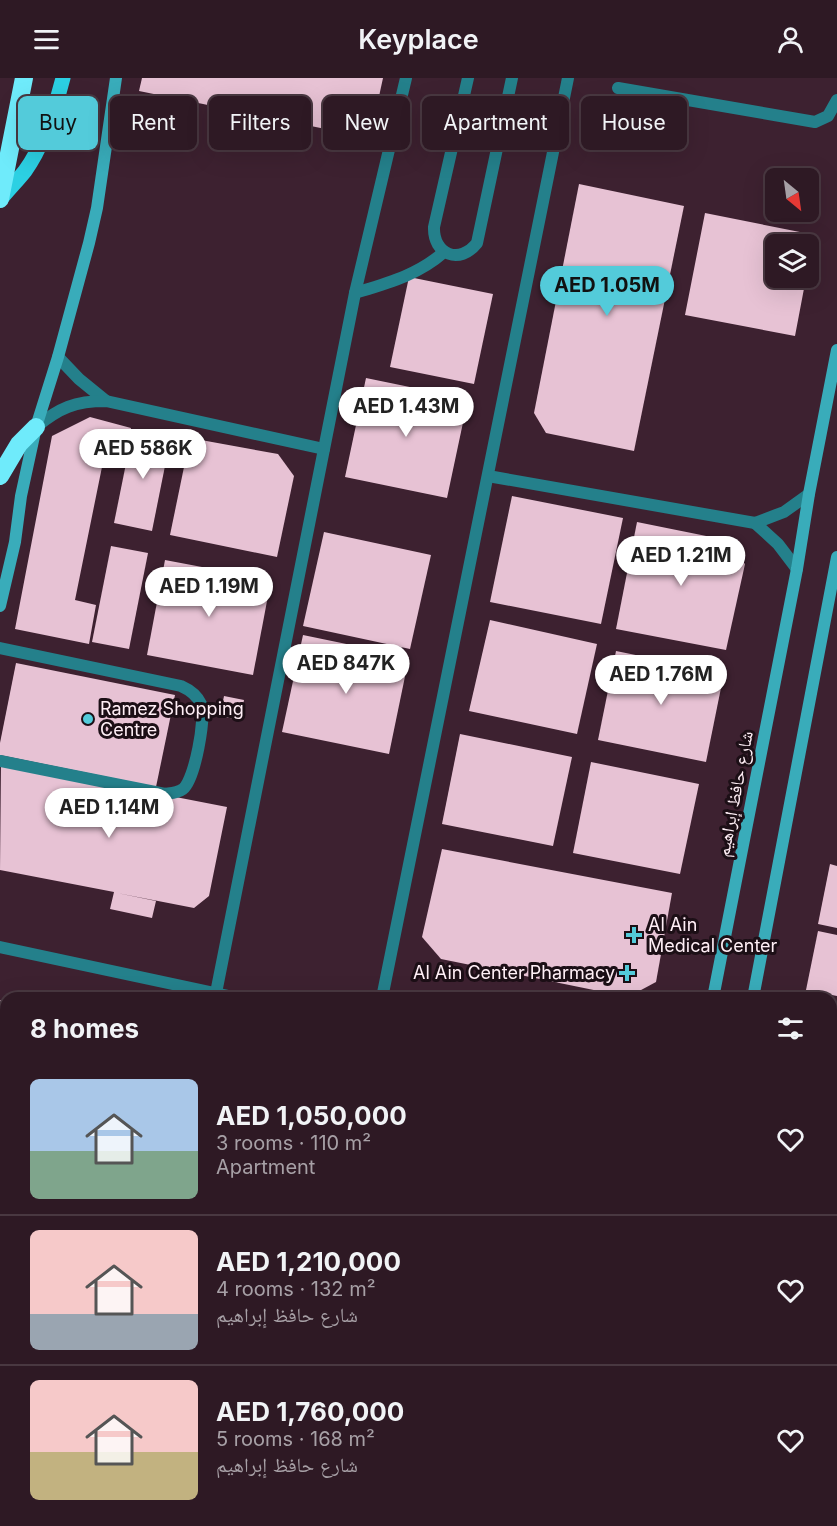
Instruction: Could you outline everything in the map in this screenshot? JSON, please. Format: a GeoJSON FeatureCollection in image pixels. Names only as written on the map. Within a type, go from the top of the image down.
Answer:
{"type":"FeatureCollection","features":[{"type":"Feature","properties":{"kind":"highway"},"geometry":{"type":"LineString","coordinates":[[0,199],[24,78]]}},
{"type":"Feature","properties":{"kind":"highway"},"geometry":{"type":"LineString","coordinates":[[0,476],[19,444],[36,427]]}},
{"type":"Feature","properties":{"kind":"main road"},"geometry":{"type":"LineString","coordinates":[[0,199],[26,169],[41,142],[63,78]]}},
{"type":"Feature","properties":{"kind":"street"},"geometry":{"type":"LineString","coordinates":[[0,606],[15,542],[21,496],[36,427],[58,357],[97,208],[116,78]]}},
{"type":"Feature","properties":{"kind":"street"},"geometry":{"type":"LineString","coordinates":[[216,992],[355,293],[406,78]]}},
{"type":"Feature","properties":{"kind":"street"},"geometry":{"type":"LineString","coordinates":[[468,78],[434,227],[437,245],[444,252],[453,255],[462,255],[471,251],[477,243],[512,78]]}},
{"type":"Feature","properties":{"kind":"street"},"geometry":{"type":"LineString","coordinates":[[383,992],[568,78]]}},
{"type":"Feature","properties":{"kind":"street"},"geometry":{"type":"LineString","coordinates":[[618,88],[815,122],[828,116],[837,100]]}},
{"type":"Feature","properties":{"kind":"street"},"geometry":{"type":"LineString","coordinates":[[355,293],[407,276],[429,264],[444,252]]}},
{"type":"Feature","properties":{"kind":"street","name":"شارع حافظ إبراهيم"},"geometry":{"type":"LineString","coordinates":[[714,992],[797,569],[837,350]]}},
{"type":"Feature","properties":{"kind":"street"},"geometry":{"type":"LineString","coordinates":[[58,357],[79,379],[106,401]]}},
{"type":"Feature","properties":{"kind":"street"},"geometry":{"type":"LineString","coordinates":[[36,427],[51,415],[68,406],[86,401],[106,401],[324,449]]}},
{"type":"Feature","properties":{"kind":"street"},"geometry":{"type":"LineString","coordinates":[[488,476],[755,523],[784,512],[809,494]]}},
{"type":"Feature","properties":{"kind":"street"},"geometry":{"type":"LineString","coordinates":[[755,523],[778,544],[797,569]]}},
{"type":"Feature","properties":{"kind":"street"},"geometry":{"type":"LineString","coordinates":[[756,992],[837,557]]}},
{"type":"Feature","properties":{"kind":"street"},"geometry":{"type":"LineString","coordinates":[[0,648],[181,686],[198,698],[203,718],[189,781],[175,793],[165,794],[0,761]]}},
{"type":"Feature","properties":{"kind":"street"},"geometry":{"type":"LineString","coordinates":[[0,947],[211,992]]}},
{"type":"Feature","properties":{"kind":"building"},"geometry":{"type":"Polygon","coordinates":[[[142,78],[383,78],[379,96],[323,96],[323,128],[311,126],[311,96],[209,96],[209,105],[197,103],[197,96],[164,96],[139,91],[142,78]]]}},
{"type":"Feature","properties":{"kind":"building"},"geometry":{"type":"Polygon","coordinates":[[[579,184],[684,206],[634,451],[546,433],[534,413],[579,184]]]}},
{"type":"Feature","properties":{"kind":"building"},"geometry":{"type":"Polygon","coordinates":[[[705,213],[810,234],[765,234],[765,288],[804,288],[795,336],[685,315],[705,213]]]}},
{"type":"Feature","properties":{"kind":"building"},"geometry":{"type":"Polygon","coordinates":[[[409,277],[493,294],[474,384],[390,367],[409,277]]]}},
{"type":"Feature","properties":{"kind":"building"},"geometry":{"type":"Polygon","coordinates":[[[366,378],[468,399],[447,498],[345,477],[366,378]]]}},
{"type":"Feature","properties":{"kind":"building"},"geometry":{"type":"Polygon","coordinates":[[[90,417],[131,428],[124,465],[103,462],[75,600],[96,605],[89,644],[15,629],[52,436],[90,417]]]}},
{"type":"Feature","properties":{"kind":"building"},"geometry":{"type":"Polygon","coordinates":[[[133,429],[171,436],[152,531],[114,523],[133,429]]]}},
{"type":"Feature","properties":{"kind":"building"},"geometry":{"type":"Polygon","coordinates":[[[190,438],[278,454],[294,476],[277,557],[170,535],[190,438]]]}},
{"type":"Feature","properties":{"kind":"building"},"geometry":{"type":"Polygon","coordinates":[[[512,496],[623,518],[601,624],[490,602],[512,496]]]}},
{"type":"Feature","properties":{"kind":"building"},"geometry":{"type":"Polygon","coordinates":[[[637,522],[721,539],[745,564],[726,650],[616,629],[637,522]]]}},
{"type":"Feature","properties":{"kind":"building"},"geometry":{"type":"Polygon","coordinates":[[[324,532],[431,555],[410,649],[303,626],[324,532]]]}},
{"type":"Feature","properties":{"kind":"building"},"geometry":{"type":"Polygon","coordinates":[[[111,546],[148,553],[129,649],[92,642],[111,546]]]}},
{"type":"Feature","properties":{"kind":"building"},"geometry":{"type":"Polygon","coordinates":[[[165,560],[271,580],[253,675],[147,655],[165,560]]]}},
{"type":"Feature","properties":{"kind":"building"},"geometry":{"type":"Polygon","coordinates":[[[490,620],[597,644],[577,734],[469,711],[490,620]]]}},
{"type":"Feature","properties":{"kind":"building"},"geometry":{"type":"Polygon","coordinates":[[[303,635],[409,657],[389,754],[282,732],[303,635]]]}},
{"type":"Feature","properties":{"kind":"building"},"geometry":{"type":"Polygon","coordinates":[[[616,651],[724,673],[706,762],[598,740],[616,651]]]}},
{"type":"Feature","properties":{"kind":"building","name":"Ramez Shopping Centre"},"geometry":{"type":"Polygon","coordinates":[[[16,663],[175,695],[156,787],[0,755],[0,743],[16,663]]]}},
{"type":"Feature","properties":{"kind":"building"},"geometry":{"type":"Polygon","coordinates":[[[224,696],[244,700],[240,720],[220,716],[224,696]]]}},
{"type":"Feature","properties":{"kind":"building"},"geometry":{"type":"Polygon","coordinates":[[[460,734],[572,757],[553,846],[442,824],[460,734]]]}},
{"type":"Feature","properties":{"kind":"building"},"geometry":{"type":"Polygon","coordinates":[[[591,762],[699,784],[680,874],[573,853],[591,762]]]}},
{"type":"Feature","properties":{"kind":"building"},"geometry":{"type":"Polygon","coordinates":[[[1,763],[227,807],[209,896],[194,908],[117,893],[156,901],[152,918],[110,909],[114,892],[0,870],[1,763]]]}},
{"type":"Feature","properties":{"kind":"building"},"geometry":{"type":"Polygon","coordinates":[[[442,849],[672,893],[656,982],[637,992],[603,992],[441,959],[422,937],[442,849]]]}},
{"type":"Feature","properties":{"kind":"building"},"geometry":{"type":"Polygon","coordinates":[[[830,864],[837,866],[837,928],[818,924],[830,864]]]}},
{"type":"Feature","properties":{"kind":"building"},"geometry":{"type":"Polygon","coordinates":[[[818,931],[837,935],[837,992],[806,990],[818,931]]]}},
{"type":"Feature","properties":{"kind":"place","name":"Ramez Shopping Centre"},"geometry":{"type":"Point","coordinates":[88,719]}},
{"type":"Feature","properties":{"kind":"place","name":"Al Ain Medical Center"},"geometry":{"type":"Point","coordinates":[634,935]}},
{"type":"Feature","properties":{"kind":"place","name":"Al Ain Center Pharmacy"},"geometry":{"type":"Point","coordinates":[627,973]}}]}
